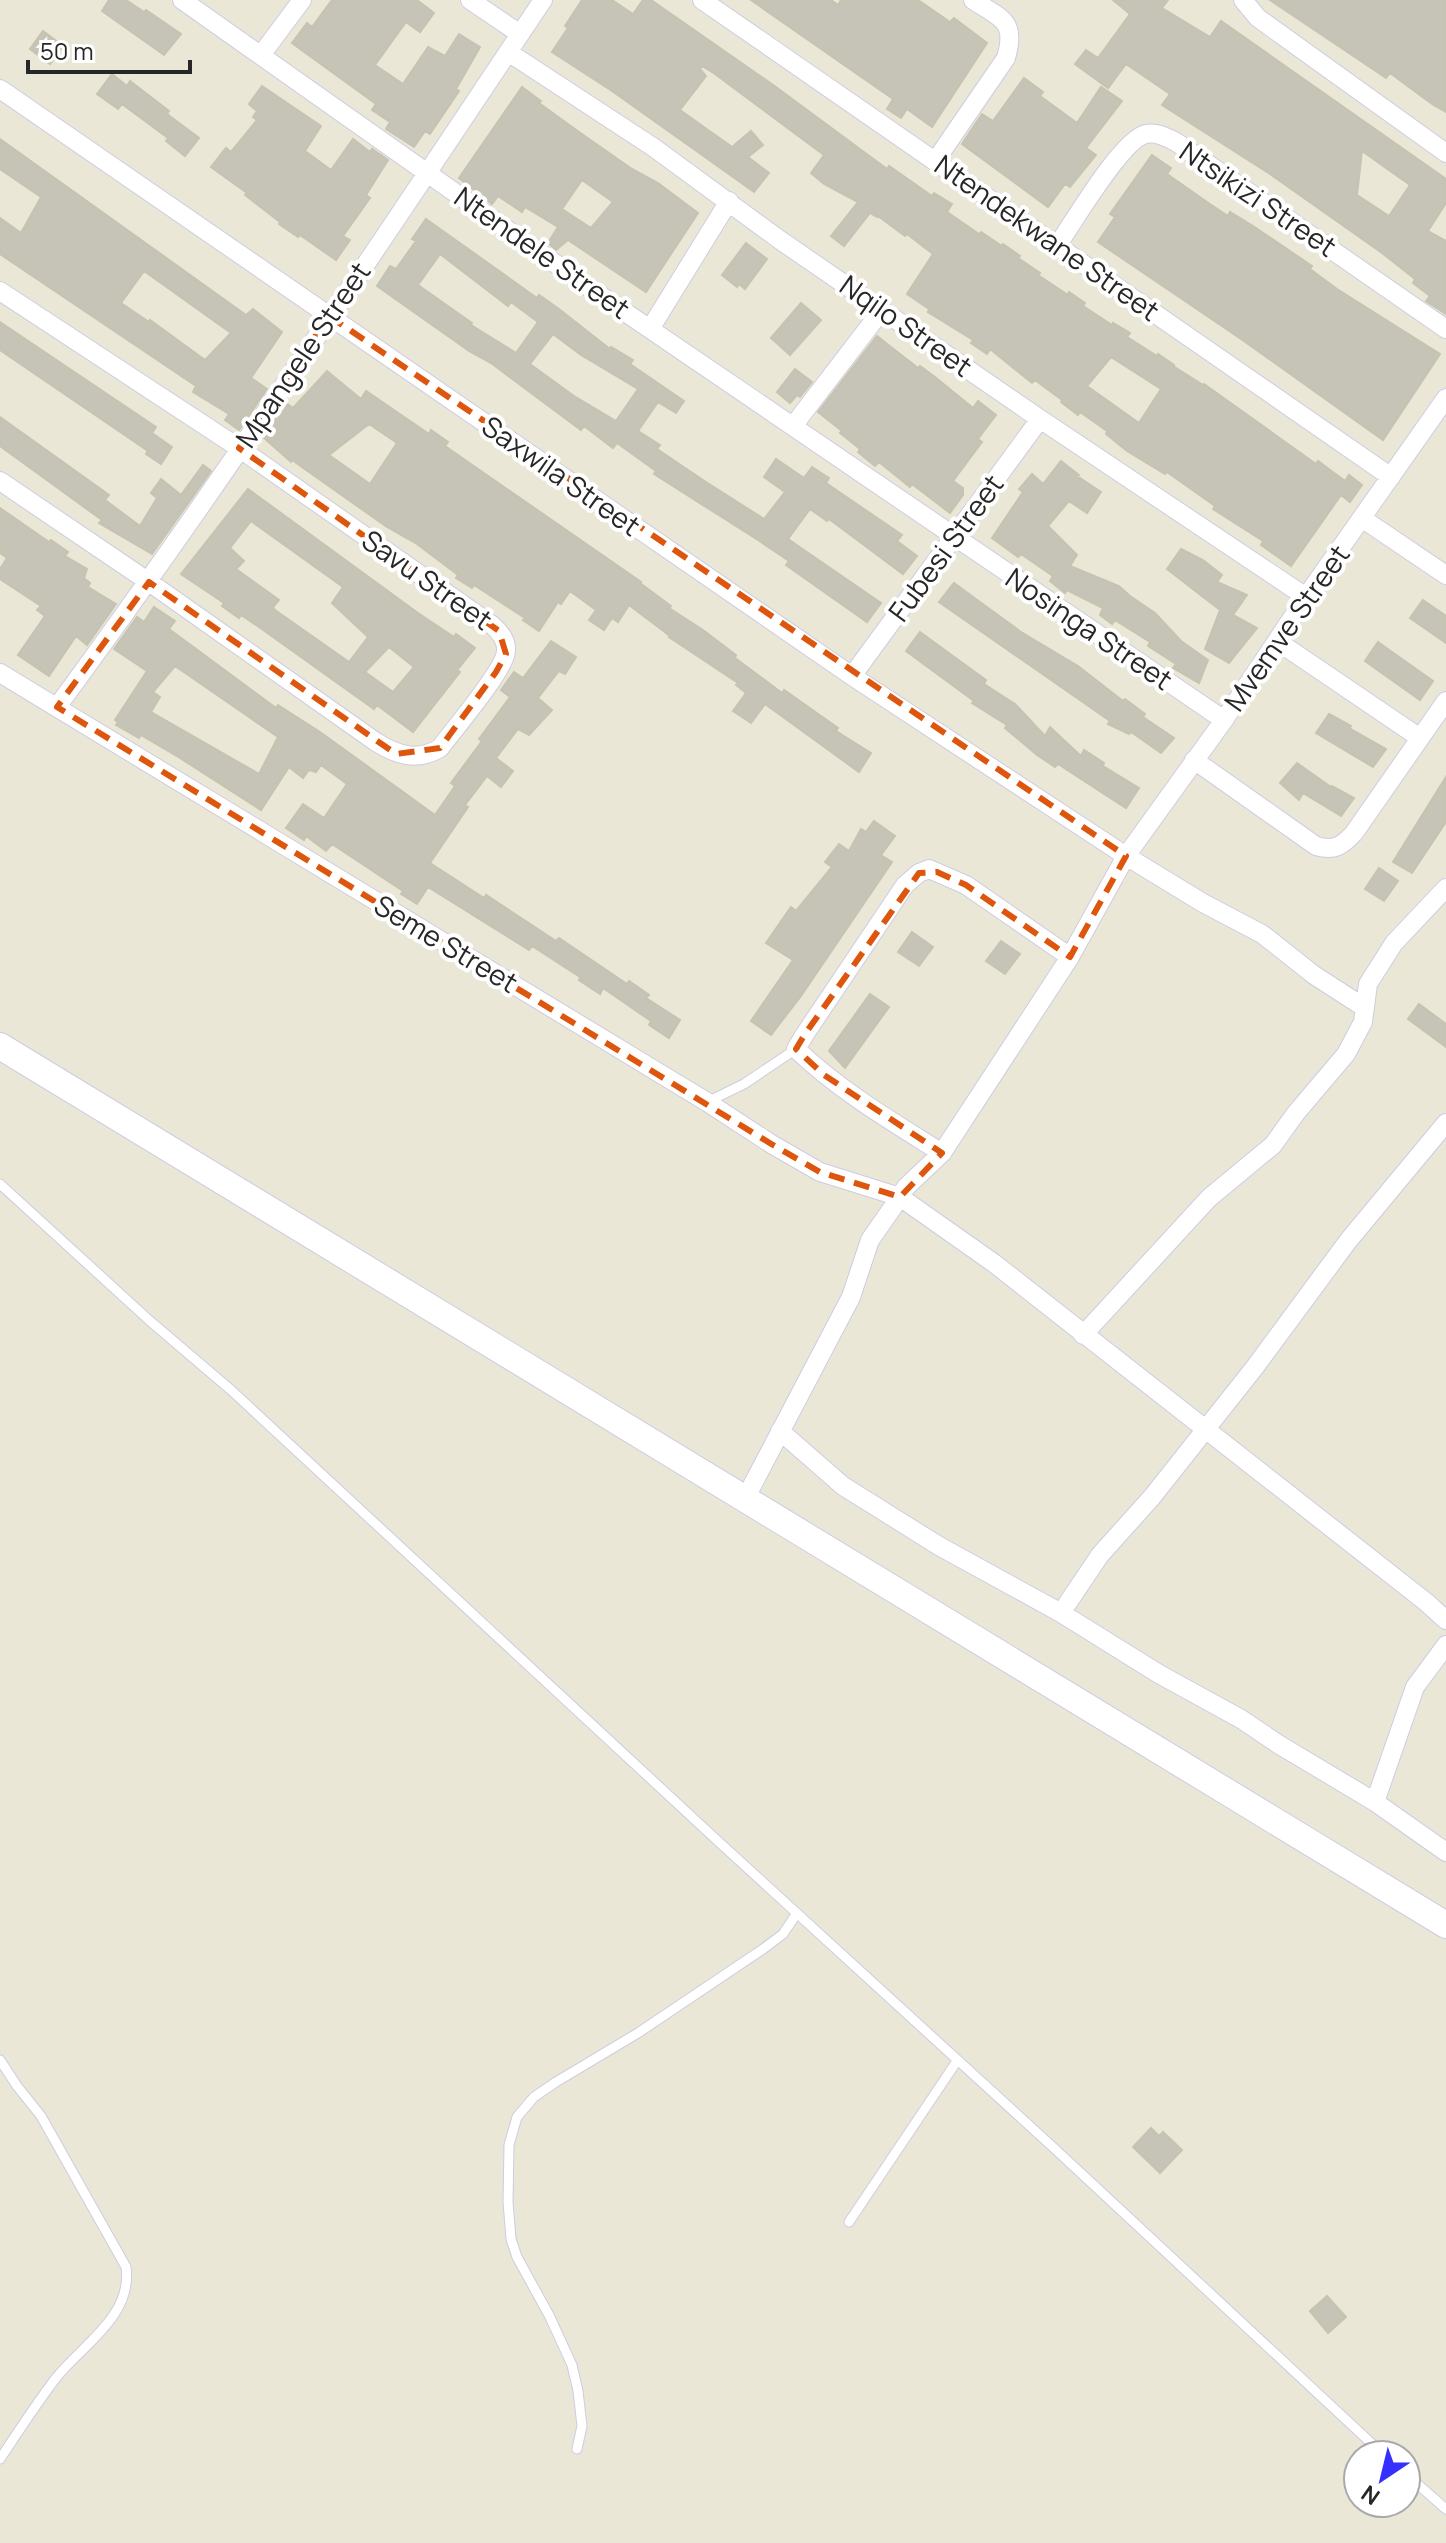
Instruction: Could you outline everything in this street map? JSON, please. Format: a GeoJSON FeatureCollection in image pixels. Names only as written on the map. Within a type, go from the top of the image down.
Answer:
{"type":"FeatureCollection","features":[{"type":"Feature","properties":{"kind":"main road"},"geometry":{"type":"LineString","coordinates":[[0,1046],[1446,1925]]}},
{"type":"Feature","properties":{"kind":"street","name":"Ntendele Street"},"geometry":{"type":"LineString","coordinates":[[182,0],[650,329],[729,201]]}},
{"type":"Feature","properties":{"kind":"street"},"geometry":{"type":"LineString","coordinates":[[261,55],[302,0]]}},
{"type":"Feature","properties":{"kind":"street"},"geometry":{"type":"LineString","coordinates":[[470,0],[520,34]]}},
{"type":"Feature","properties":{"kind":"street","name":"Mpangele Street"},"geometry":{"type":"LineString","coordinates":[[57,707],[149,582],[429,173],[543,0]]}},
{"type":"Feature","properties":{"kind":"street","name":"Ntendekwane Street"},"geometry":{"type":"LineString","coordinates":[[702,0],[1391,477]]}},
{"type":"Feature","properties":{"kind":"street"},"geometry":{"type":"LineString","coordinates":[[936,160],[1006,58],[1012,39],[1007,23],[973,0]]}},
{"type":"Feature","properties":{"kind":"street"},"geometry":{"type":"LineString","coordinates":[[1243,0],[1258,18],[1446,153]]}},
{"type":"Feature","properties":{"kind":"street","name":"Nqilo Street"},"geometry":{"type":"LineString","coordinates":[[508,52],[653,147],[780,240],[1306,597]]}},
{"type":"Feature","properties":{"kind":"street","name":"Saxwila Street"},"geometry":{"type":"LineString","coordinates":[[0,89],[852,676],[1126,856],[1203,903],[1262,934],[1314,975],[1365,1008]]}},
{"type":"Feature","properties":{"kind":"street","name":"Ntsikizi Street"},"geometry":{"type":"LineString","coordinates":[[1057,246],[1124,149],[1148,134],[1162,135],[1446,329]]}},
{"type":"Feature","properties":{"kind":"street","name":"Savu Street"},"geometry":{"type":"LineString","coordinates":[[0,291],[239,448],[492,625],[506,643],[506,654],[440,748],[413,757],[396,754],[0,481]]}},
{"type":"Feature","properties":{"kind":"street"},"geometry":{"type":"LineString","coordinates":[[793,426],[882,310]]}},
{"type":"Feature","properties":{"kind":"street","name":"Nosinga Street"},"geometry":{"type":"LineString","coordinates":[[650,329],[1224,720]]}},
{"type":"Feature","properties":{"kind":"street","name":"Mvemve Street"},"geometry":{"type":"LineString","coordinates":[[1126,856],[1224,720],[1446,398]]}},
{"type":"Feature","properties":{"kind":"street","name":"Fubesi Street"},"geometry":{"type":"LineString","coordinates":[[852,676],[1040,419]]}},
{"type":"Feature","properties":{"kind":"street"},"geometry":{"type":"LineString","coordinates":[[1363,519],[1446,575]]}},
{"type":"Feature","properties":{"kind":"street"},"geometry":{"type":"LineString","coordinates":[[1277,641],[1420,738]]}},
{"type":"Feature","properties":{"kind":"street","name":"Seme Street"},"geometry":{"type":"LineString","coordinates":[[0,673],[773,1145],[820,1172],[900,1197],[995,1264],[1446,1620]]}},
{"type":"Feature","properties":{"kind":"street"},"geometry":{"type":"LineString","coordinates":[[1194,760],[1316,846],[1336,849],[1354,833],[1446,701]]}},
{"type":"Feature","properties":{"kind":"street"},"geometry":{"type":"LineString","coordinates":[[745,1499],[851,1297],[870,1240],[906,1187],[942,1153],[1070,957],[1126,856]]}},
{"type":"Feature","properties":{"kind":"street"},"geometry":{"type":"LineString","coordinates":[[942,1153],[849,1094],[796,1049],[905,885],[929,869],[966,885],[1070,957]]}},
{"type":"Feature","properties":{"kind":"street"},"geometry":{"type":"LineString","coordinates":[[1083,1335],[1209,1198],[1273,1145],[1346,1054],[1363,1022],[1368,984],[1394,943],[1446,888]]}},
{"type":"Feature","properties":{"kind":"street"},"geometry":{"type":"LineString","coordinates":[[1061,1613],[1100,1555],[1206,1430],[1348,1241],[1446,1123]]}},
{"type":"Feature","properties":{"kind":"street"},"geometry":{"type":"LineString","coordinates":[[780,1431],[843,1486],[939,1546],[1061,1613],[1159,1674],[1241,1719],[1375,1802],[1446,1852]]}},
{"type":"Feature","properties":{"kind":"street"},"geometry":{"type":"LineString","coordinates":[[1375,1802],[1415,1687],[1446,1645]]}},
{"type":"Feature","properties":{"kind":"lane"},"geometry":{"type":"LineString","coordinates":[[707,1102],[744,1084],[796,1049]]}},
{"type":"Feature","properties":{"kind":"lane"},"geometry":{"type":"LineString","coordinates":[[0,1184],[150,1321],[231,1390],[1367,2439]]}},
{"type":"Feature","properties":{"kind":"lane"},"geometry":{"type":"LineString","coordinates":[[577,2449],[582,2426],[572,2365],[517,2257],[511,2239],[509,2145],[517,2117],[534,2097],[638,2033],[763,1949],[783,1934],[797,1913]]}},
{"type":"Feature","properties":{"kind":"lane"},"geometry":{"type":"LineString","coordinates":[[0,2060],[41,2116],[126,2267],[127,2274],[123,2294],[108,2323],[58,2376],[0,2459]]}},
{"type":"Feature","properties":{"kind":"lane"},"geometry":{"type":"LineString","coordinates":[[849,2222],[957,2061]]}},
{"type":"Feature","properties":{"kind":"lane"},"geometry":{"type":"LineString","coordinates":[[1422,2488],[1446,2509]]}},
{"type":"Feature","properties":{"kind":"highlighted area"},"geometry":{"type":"Polygon","coordinates":[[[329,316],[1126,856],[1070,957],[966,885],[937,872],[919,873],[805,1034],[796,1049],[824,1075],[942,1153],[900,1197],[820,1172],[773,1145],[57,707],[149,582],[396,754],[440,748],[496,672],[506,654],[499,631],[239,448],[329,316]]]}},
{"type":"Feature","properties":{"kind":"building"},"geometry":{"type":"Polygon","coordinates":[[[109,0],[126,0],[181,34],[164,55],[102,11],[109,0]]]}},
{"type":"Feature","properties":{"kind":"building"},"geometry":{"type":"Polygon","coordinates":[[[332,0],[417,0],[434,13],[420,32],[406,22],[375,65],[403,84],[428,47],[445,56],[459,34],[480,47],[456,89],[459,91],[430,134],[425,131],[414,147],[386,129],[390,122],[372,110],[376,104],[292,43],[307,23],[312,27],[332,0]]]}},
{"type":"Feature","properties":{"kind":"building"},"geometry":{"type":"Polygon","coordinates":[[[582,0],[612,0],[633,14],[643,0],[651,0],[887,169],[889,166],[932,196],[934,193],[952,204],[947,212],[979,234],[981,232],[1003,244],[1040,273],[1038,275],[1068,295],[1069,292],[1085,303],[1083,306],[1112,325],[1130,333],[1127,337],[1204,384],[1316,464],[1318,461],[1345,481],[1349,475],[1362,485],[1350,502],[1341,495],[1291,566],[1261,545],[1263,541],[1213,509],[1215,506],[1167,472],[1165,474],[1127,451],[1106,434],[1107,431],[1080,412],[1078,415],[1035,380],[1032,383],[990,349],[987,354],[971,343],[973,340],[928,312],[929,309],[907,294],[933,254],[907,234],[905,236],[870,213],[844,246],[831,236],[858,202],[824,184],[811,173],[824,155],[702,66],[700,69],[706,76],[680,110],[732,147],[751,131],[763,145],[748,157],[769,173],[754,192],[552,52],[568,28],[565,26],[582,0]],[[1111,357],[1087,386],[1139,423],[1161,389],[1111,357]]]}},
{"type":"Feature","properties":{"kind":"building"},"geometry":{"type":"Polygon","coordinates":[[[751,0],[831,0],[838,5],[841,0],[918,0],[950,22],[954,18],[987,43],[932,127],[907,109],[901,118],[887,109],[893,99],[751,0]]]}},
{"type":"Feature","properties":{"kind":"building"},"geometry":{"type":"Polygon","coordinates":[[[1113,0],[1168,0],[1162,8],[1210,37],[1221,21],[1446,179],[1446,203],[1428,231],[1446,241],[1446,314],[1426,301],[1430,296],[1413,283],[1415,279],[1382,253],[1270,174],[1162,105],[1170,94],[1126,64],[1108,88],[1075,64],[1086,50],[1098,58],[1130,14],[1113,0]],[[1362,151],[1357,195],[1389,216],[1410,185],[1362,151]]]}},
{"type":"Feature","properties":{"kind":"building"},"geometry":{"type":"Polygon","coordinates":[[[1270,0],[1446,0],[1446,112],[1390,73],[1386,78],[1270,0]]]}},
{"type":"Feature","properties":{"kind":"building"},"geometry":{"type":"Polygon","coordinates":[[[43,31],[63,46],[50,64],[30,49],[43,31]]]}},
{"type":"Feature","properties":{"kind":"building"},"geometry":{"type":"Polygon","coordinates":[[[112,74],[127,86],[130,81],[199,138],[185,156],[166,141],[168,138],[122,104],[118,109],[97,94],[112,74]]]}},
{"type":"Feature","properties":{"kind":"building"},"geometry":{"type":"Polygon","coordinates":[[[1024,78],[1043,92],[1040,96],[1077,123],[1101,87],[1122,101],[1086,148],[1096,155],[1070,187],[1065,184],[1048,207],[962,144],[982,114],[993,121],[1024,78]]]}},
{"type":"Feature","properties":{"kind":"building"},"geometry":{"type":"Polygon","coordinates":[[[262,86],[321,126],[305,151],[331,170],[353,139],[370,152],[372,149],[388,160],[366,195],[370,198],[343,236],[350,240],[336,260],[279,224],[245,195],[247,193],[211,167],[226,148],[231,152],[257,120],[253,117],[257,111],[249,104],[262,86]]]}},
{"type":"Feature","properties":{"kind":"building"},"geometry":{"type":"Polygon","coordinates":[[[522,87],[579,132],[698,213],[646,292],[568,240],[556,250],[548,243],[558,227],[525,207],[522,212],[498,196],[492,204],[459,178],[522,87]],[[582,180],[562,209],[591,228],[613,202],[582,180]]]}},
{"type":"Feature","properties":{"kind":"building"},"geometry":{"type":"Polygon","coordinates":[[[0,139],[246,315],[253,309],[282,332],[251,378],[267,389],[239,430],[225,420],[229,414],[193,392],[196,386],[0,254],[0,218],[21,233],[41,197],[0,169],[0,139]],[[144,271],[121,303],[205,360],[231,333],[144,271]]]}},
{"type":"Feature","properties":{"kind":"building"},"geometry":{"type":"Polygon","coordinates":[[[1152,155],[1171,168],[1167,174],[1207,202],[1228,216],[1230,212],[1253,226],[1312,266],[1310,269],[1337,289],[1440,354],[1383,440],[1098,242],[1115,217],[1110,214],[1152,155]]]}},
{"type":"Feature","properties":{"kind":"building"},"geometry":{"type":"Polygon","coordinates":[[[426,219],[537,298],[539,295],[559,309],[610,349],[633,360],[630,364],[684,401],[676,413],[658,402],[638,431],[660,445],[657,449],[764,519],[785,492],[764,477],[776,459],[804,478],[812,467],[829,478],[826,483],[902,535],[897,541],[917,556],[903,574],[829,519],[827,521],[810,509],[788,539],[881,603],[867,622],[786,565],[789,561],[654,474],[656,471],[617,443],[613,448],[584,426],[581,430],[491,363],[377,286],[390,266],[396,269],[416,241],[412,239],[426,219]],[[440,254],[418,285],[471,325],[516,353],[538,322],[511,302],[508,306],[440,254]],[[553,334],[530,364],[616,421],[638,389],[581,355],[553,334]]]}},
{"type":"Feature","properties":{"kind":"building"},"geometry":{"type":"Polygon","coordinates":[[[746,243],[767,259],[745,289],[739,284],[737,287],[722,275],[746,243]]]}},
{"type":"Feature","properties":{"kind":"building"},"geometry":{"type":"Polygon","coordinates":[[[801,303],[821,320],[790,355],[771,338],[801,303]]]}},
{"type":"Feature","properties":{"kind":"building"},"geometry":{"type":"Polygon","coordinates":[[[0,322],[156,427],[152,433],[172,447],[161,464],[146,454],[148,451],[0,350],[0,322]]]}},
{"type":"Feature","properties":{"kind":"building"},"geometry":{"type":"Polygon","coordinates":[[[877,336],[973,408],[978,401],[996,415],[978,439],[982,442],[953,481],[963,488],[963,495],[950,513],[879,462],[875,466],[840,433],[842,431],[818,412],[877,336]]]}},
{"type":"Feature","properties":{"kind":"building"},"geometry":{"type":"Polygon","coordinates":[[[795,369],[812,382],[800,397],[797,395],[790,403],[777,392],[795,369]]]}},
{"type":"Feature","properties":{"kind":"building"},"geometry":{"type":"Polygon","coordinates":[[[327,371],[361,399],[366,391],[429,434],[431,430],[448,442],[445,446],[641,582],[671,606],[669,608],[703,630],[782,693],[784,690],[838,728],[836,731],[871,753],[859,772],[765,704],[751,723],[733,711],[746,693],[736,685],[738,683],[669,637],[629,605],[618,622],[612,618],[604,630],[589,620],[596,610],[570,591],[561,604],[558,602],[539,631],[523,620],[525,618],[474,585],[472,588],[456,578],[458,575],[417,544],[291,462],[263,437],[286,403],[293,408],[327,371]],[[369,424],[329,455],[370,484],[397,443],[369,424]]]}},
{"type":"Feature","properties":{"kind":"building"},"geometry":{"type":"Polygon","coordinates":[[[0,417],[109,495],[105,500],[140,526],[157,498],[151,493],[161,479],[181,495],[203,465],[211,471],[152,554],[99,523],[102,520],[0,446],[0,417]]]}},
{"type":"Feature","properties":{"kind":"building"},"geometry":{"type":"Polygon","coordinates":[[[1061,461],[1101,492],[1087,513],[1069,501],[1048,526],[1077,555],[1070,566],[1119,586],[1155,613],[1181,641],[1208,660],[1199,683],[1173,668],[1176,664],[1148,646],[1150,642],[1115,620],[1112,624],[1100,615],[1103,608],[1067,590],[1065,593],[1050,581],[1053,576],[992,538],[1023,492],[1019,489],[1032,474],[1043,484],[1061,461]]]}},
{"type":"Feature","properties":{"kind":"building"},"geometry":{"type":"Polygon","coordinates":[[[248,489],[418,613],[475,648],[413,732],[377,705],[374,709],[241,615],[239,618],[222,606],[224,603],[181,574],[248,489]],[[251,521],[230,548],[244,561],[236,569],[279,600],[273,607],[275,610],[349,662],[368,637],[332,603],[343,587],[251,521]],[[389,647],[365,672],[393,692],[414,667],[389,647]]]}},
{"type":"Feature","properties":{"kind":"building"},"geometry":{"type":"Polygon","coordinates":[[[0,508],[68,552],[65,556],[87,569],[84,578],[90,583],[88,587],[116,604],[87,645],[76,636],[49,676],[18,655],[45,616],[37,610],[41,606],[0,579],[0,569],[7,558],[0,553],[0,508]]]}},
{"type":"Feature","properties":{"kind":"building"},"geometry":{"type":"Polygon","coordinates":[[[1181,549],[1203,560],[1222,575],[1217,582],[1247,595],[1233,615],[1257,628],[1229,663],[1205,649],[1220,610],[1167,569],[1181,549]]]}},
{"type":"Feature","properties":{"kind":"building"},"geometry":{"type":"Polygon","coordinates":[[[954,583],[1021,632],[1078,666],[1123,701],[1125,699],[1145,714],[1143,717],[1174,738],[1161,753],[1131,732],[1129,734],[1108,724],[1110,721],[939,602],[954,583]]]}},
{"type":"Feature","properties":{"kind":"building"},"geometry":{"type":"Polygon","coordinates":[[[1423,600],[1446,616],[1446,643],[1410,618],[1423,600]]]}},
{"type":"Feature","properties":{"kind":"building"},"geometry":{"type":"Polygon","coordinates":[[[154,607],[175,621],[169,629],[276,708],[278,705],[320,732],[435,815],[455,786],[451,783],[510,697],[501,690],[514,672],[523,678],[551,641],[576,657],[565,674],[559,671],[538,698],[552,710],[529,735],[518,729],[496,758],[513,771],[501,787],[487,776],[465,805],[468,807],[430,863],[649,995],[646,998],[680,1020],[669,1038],[649,1025],[651,1021],[603,988],[600,994],[532,946],[529,950],[428,887],[417,904],[401,894],[403,891],[332,844],[326,851],[306,836],[304,840],[286,828],[303,804],[324,818],[347,784],[321,765],[316,772],[309,770],[303,778],[289,767],[261,810],[141,735],[139,738],[116,725],[118,722],[115,720],[147,671],[114,649],[137,617],[144,622],[154,607]],[[175,666],[153,692],[160,697],[151,712],[259,774],[278,737],[175,666]]]}},
{"type":"Feature","properties":{"kind":"building"},"geometry":{"type":"Polygon","coordinates":[[[920,632],[986,680],[984,684],[1015,704],[1045,736],[1050,727],[1081,756],[1084,750],[1139,788],[1126,808],[1058,764],[1055,767],[1037,755],[1005,728],[1007,725],[972,703],[974,701],[906,651],[920,632]]]}},
{"type":"Feature","properties":{"kind":"building"},"geometry":{"type":"Polygon","coordinates":[[[1378,642],[1433,681],[1420,700],[1365,661],[1378,642]]]}},
{"type":"Feature","properties":{"kind":"building"},"geometry":{"type":"Polygon","coordinates":[[[1329,714],[1386,749],[1373,767],[1316,733],[1329,714]]]}},
{"type":"Feature","properties":{"kind":"building"},"geometry":{"type":"Polygon","coordinates":[[[1297,763],[1331,787],[1354,798],[1341,816],[1303,793],[1299,800],[1280,783],[1297,763]]]}},
{"type":"Feature","properties":{"kind":"building"},"geometry":{"type":"Polygon","coordinates":[[[1446,777],[1446,822],[1412,873],[1393,862],[1446,777]]]}},
{"type":"Feature","properties":{"kind":"building"},"geometry":{"type":"Polygon","coordinates":[[[874,821],[895,836],[881,855],[892,862],[771,1035],[751,1021],[793,960],[766,943],[791,907],[796,911],[832,867],[825,862],[839,844],[849,851],[861,829],[866,832],[874,821]]]}},
{"type":"Feature","properties":{"kind":"building"},"geometry":{"type":"Polygon","coordinates":[[[1379,868],[1398,881],[1384,901],[1365,889],[1379,868]]]}},
{"type":"Feature","properties":{"kind":"building"},"geometry":{"type":"Polygon","coordinates":[[[912,932],[933,947],[919,966],[898,952],[912,932]]]}},
{"type":"Feature","properties":{"kind":"building"},"geometry":{"type":"Polygon","coordinates":[[[1001,941],[1020,954],[1005,974],[986,961],[1001,941]]]}},
{"type":"Feature","properties":{"kind":"building"},"geometry":{"type":"Polygon","coordinates":[[[870,994],[889,1007],[845,1068],[829,1051],[870,994]]]}},
{"type":"Feature","properties":{"kind":"building"},"geometry":{"type":"Polygon","coordinates":[[[1419,1004],[1446,1024],[1446,1047],[1408,1019],[1419,1004]]]}},
{"type":"Feature","properties":{"kind":"building"},"geometry":{"type":"Polygon","coordinates":[[[1151,2128],[1159,2136],[1163,2132],[1182,2150],[1160,2173],[1133,2147],[1151,2128]]]}},
{"type":"Feature","properties":{"kind":"building"},"geometry":{"type":"Polygon","coordinates":[[[1327,2296],[1346,2317],[1328,2333],[1310,2311],[1327,2296]]]}}]}
